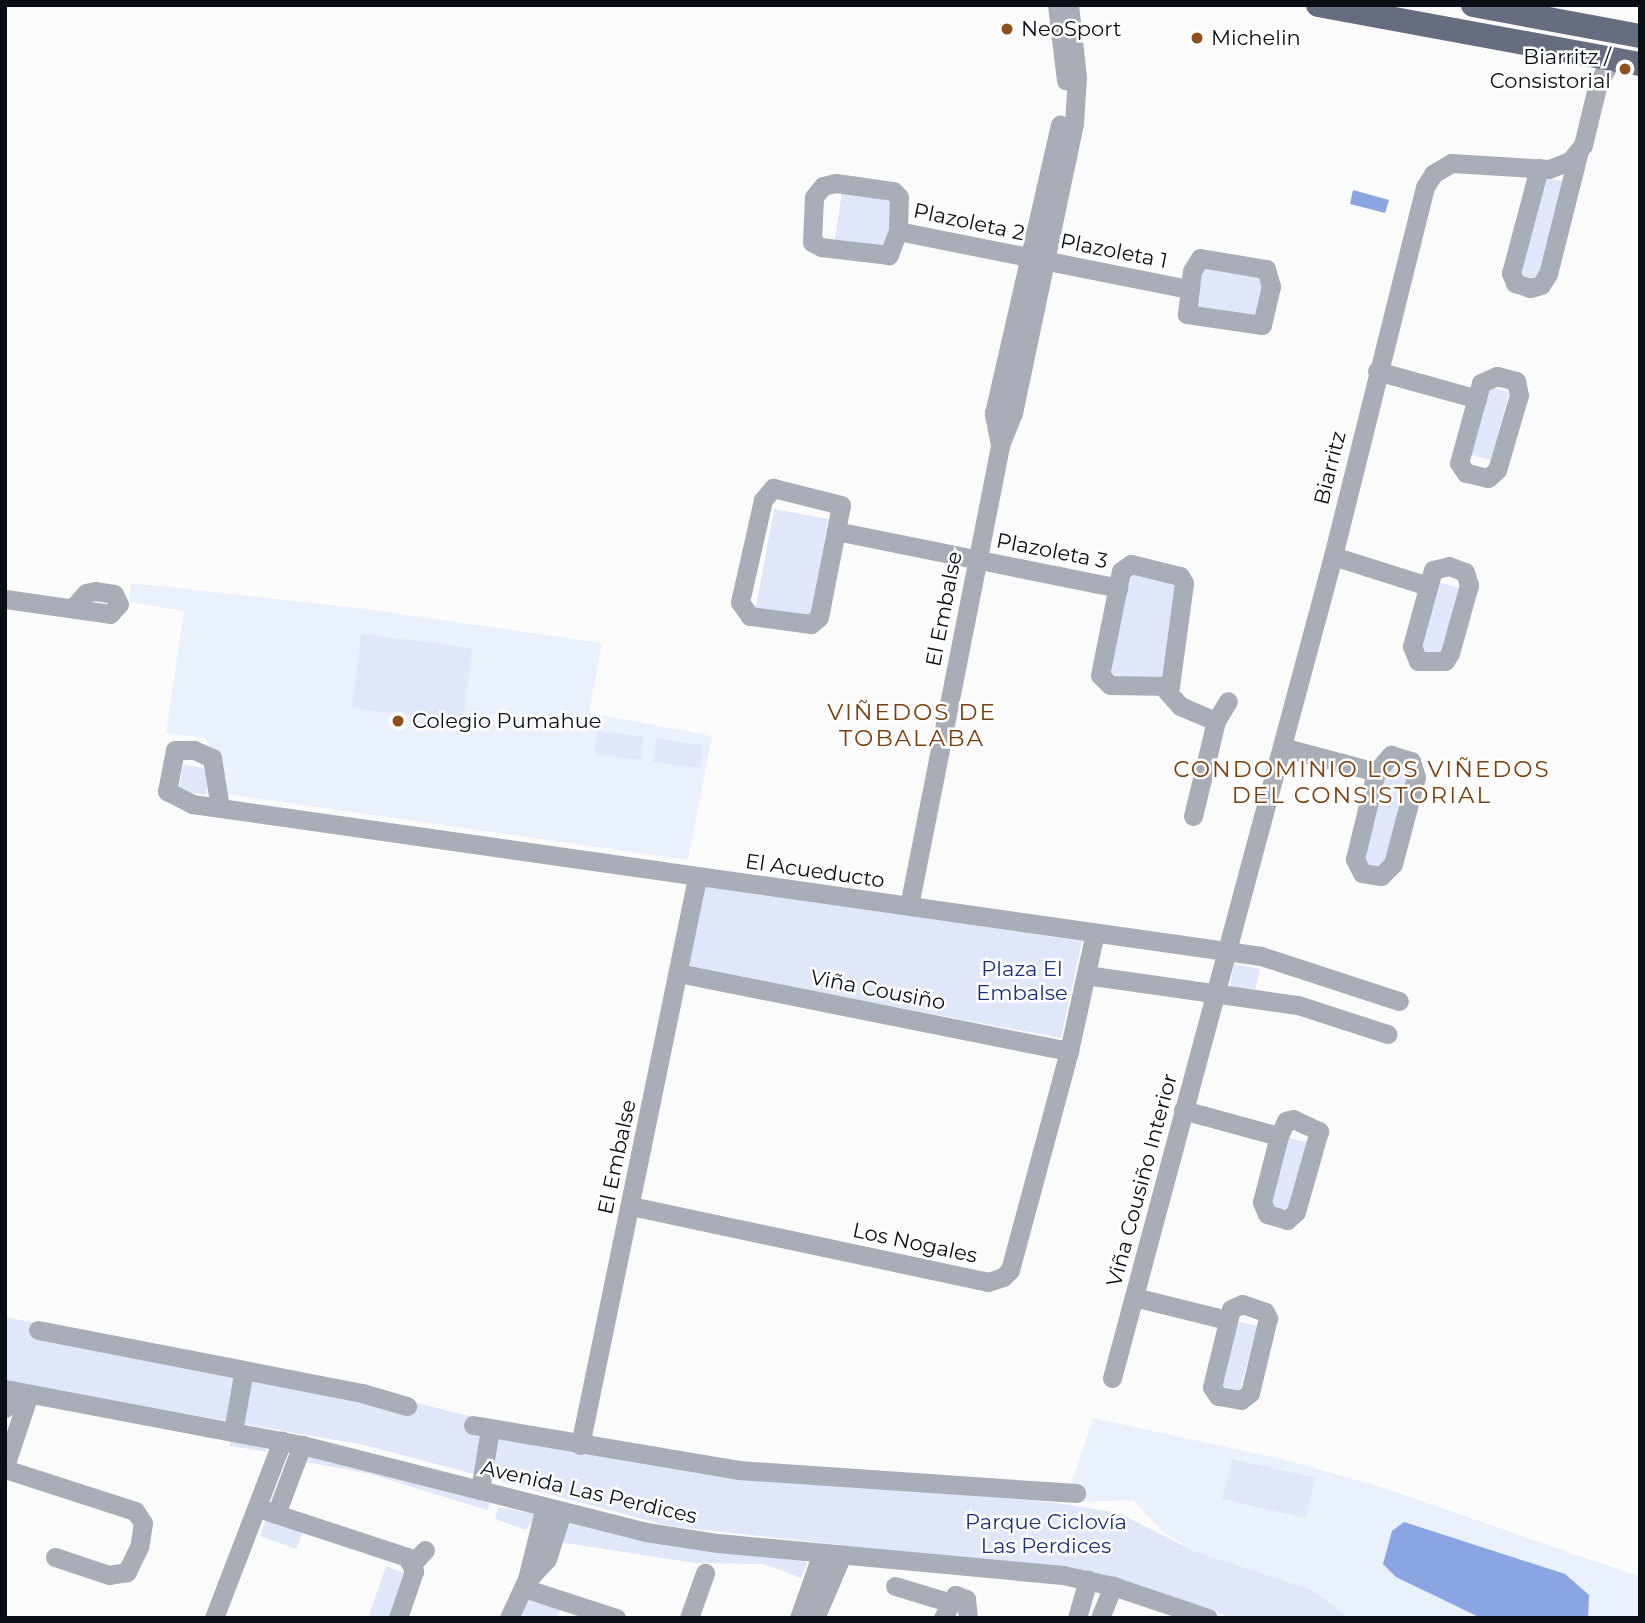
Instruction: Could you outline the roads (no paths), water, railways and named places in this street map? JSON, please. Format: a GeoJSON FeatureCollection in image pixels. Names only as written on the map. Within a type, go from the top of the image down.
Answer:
{"type":"FeatureCollection","features":[{"type":"Feature","properties":{"kind":"main road"},"geometry":{"type":"LineString","coordinates":[[1318,5],[1640,64]]}},
{"type":"Feature","properties":{"kind":"main road"},"geometry":{"type":"LineString","coordinates":[[1473,5],[1640,36]]}},
{"type":"Feature","properties":{"kind":"street","name":"El Embalse"},"geometry":{"type":"LineString","coordinates":[[1038,259],[1065,96],[1057,5]]}},
{"type":"Feature","properties":{"kind":"street","name":"El Embalse"},"geometry":{"type":"LineString","coordinates":[[909,906],[1000,445],[994,413],[1038,259],[1077,105],[1069,5]]}},
{"type":"Feature","properties":{"kind":"street"},"geometry":{"type":"LineString","coordinates":[[1586,54],[1598,83]]}},
{"type":"Feature","properties":{"kind":"street"},"geometry":{"type":"LineString","coordinates":[[1539,168],[1511,273],[1515,283],[1530,288],[1541,285],[1548,274],[1598,83],[1612,59]]}},
{"type":"Feature","properties":{"kind":"street","name":"Biarritz"},"geometry":{"type":"LineString","coordinates":[[1217,993],[1333,556],[1425,187],[1433,174],[1463,162],[1559,167],[1579,151]]}},
{"type":"Feature","properties":{"kind":"street"},"geometry":{"type":"LineString","coordinates":[[836,183],[893,191],[900,197],[898,231],[889,255],[821,247],[812,242],[809,230],[814,197],[823,186],[836,183]]}},
{"type":"Feature","properties":{"kind":"street","name":"Plazoleta 2"},"geometry":{"type":"LineString","coordinates":[[898,231],[1038,259]]}},
{"type":"Feature","properties":{"kind":"street"},"geometry":{"type":"LineString","coordinates":[[1200,258],[1266,269],[1270,274],[1265,319],[1255,326],[1187,314],[1188,289],[1200,258]]}},
{"type":"Feature","properties":{"kind":"street","name":"Plazoleta 1"},"geometry":{"type":"LineString","coordinates":[[1038,259],[1188,289]]}},
{"type":"Feature","properties":{"kind":"street"},"geometry":{"type":"LineString","coordinates":[[1377,371],[1477,399]]}},
{"type":"Feature","properties":{"kind":"street"},"geometry":{"type":"LineString","coordinates":[[1497,376],[1516,382],[1519,395],[1497,470],[1488,478],[1466,472],[1459,463],[1477,399],[1481,383],[1497,376]]}},
{"type":"Feature","properties":{"kind":"street"},"geometry":{"type":"LineString","coordinates":[[767,491],[837,501],[841,510],[836,531],[819,617],[811,624],[750,616],[743,611],[740,602],[767,491]]}},
{"type":"Feature","properties":{"kind":"street","name":"Plazoleta 3"},"geometry":{"type":"LineString","coordinates":[[836,531],[1118,588]]}},
{"type":"Feature","properties":{"kind":"street"},"geometry":{"type":"LineString","coordinates":[[1333,556],[1428,586]]}},
{"type":"Feature","properties":{"kind":"street"},"geometry":{"type":"LineString","coordinates":[[1164,688],[1173,677],[1184,583],[1180,576],[1131,564],[1121,572],[1100,675],[1103,681],[1164,688],[1180,706],[1216,722]]}},
{"type":"Feature","properties":{"kind":"street"},"geometry":{"type":"LineString","coordinates":[[1449,566],[1469,576],[1450,653],[1445,661],[1436,663],[1418,661],[1412,646],[1428,586],[1438,567],[1449,566]]}},
{"type":"Feature","properties":{"kind":"street"},"geometry":{"type":"LineString","coordinates":[[5,599],[73,608]]}},
{"type":"Feature","properties":{"kind":"street"},"geometry":{"type":"LineString","coordinates":[[1193,816],[1216,722],[1228,701]]}},
{"type":"Feature","properties":{"kind":"street"},"geometry":{"type":"LineString","coordinates":[[1282,747],[1376,772]]}},
{"type":"Feature","properties":{"kind":"street"},"geometry":{"type":"LineString","coordinates":[[1391,755],[1411,761],[1415,767],[1393,864],[1381,876],[1362,873],[1355,859],[1376,772],[1391,755]]}},
{"type":"Feature","properties":{"kind":"street","name":"El Acueducto"},"geometry":{"type":"LineString","coordinates":[[220,807],[697,878],[1226,951],[1332,976],[1399,1001]]}},
{"type":"Feature","properties":{"kind":"street","name":"El Embalse"},"geometry":{"type":"LineString","coordinates":[[580,1445],[697,878]]}},
{"type":"Feature","properties":{"kind":"street","name":"Los Nogales"},"geometry":{"type":"LineString","coordinates":[[631,1206],[988,1282],[1003,1278],[1010,1270],[1069,1051],[1095,933]]}},
{"type":"Feature","properties":{"kind":"street","name":"Viña Cousiño"},"geometry":{"type":"LineString","coordinates":[[678,973],[1069,1051]]}},
{"type":"Feature","properties":{"kind":"street"},"geometry":{"type":"LineString","coordinates":[[1086,975],[1298,1005],[1387,1034]]}},
{"type":"Feature","properties":{"kind":"street","name":"Viña Cousiño Interior"},"geometry":{"type":"LineString","coordinates":[[1112,1378],[1217,993]]}},
{"type":"Feature","properties":{"kind":"street"},"geometry":{"type":"LineString","coordinates":[[1183,1110],[1279,1136]]}},
{"type":"Feature","properties":{"kind":"street"},"geometry":{"type":"LineString","coordinates":[[1293,1119],[1319,1131],[1297,1212],[1286,1220],[1262,1210],[1279,1136],[1286,1121],[1293,1119]]}},
{"type":"Feature","properties":{"kind":"street"},"geometry":{"type":"LineString","coordinates":[[1134,1297],[1227,1320]]}},
{"type":"Feature","properties":{"kind":"street"},"geometry":{"type":"LineString","coordinates":[[1242,1304],[1265,1312],[1268,1318],[1250,1393],[1241,1400],[1218,1396],[1212,1387],[1227,1320],[1231,1309],[1242,1304]]}},
{"type":"Feature","properties":{"kind":"street"},"geometry":{"type":"LineString","coordinates":[[38,1330],[244,1370],[407,1406]]}},
{"type":"Feature","properties":{"kind":"street"},"geometry":{"type":"LineString","coordinates":[[233,1431],[244,1370]]}},
{"type":"Feature","properties":{"kind":"street"},"geometry":{"type":"LineString","coordinates":[[12,1395],[5,1468],[135,1511],[143,1523],[139,1547],[127,1572],[109,1575],[55,1557]]}},
{"type":"Feature","properties":{"kind":"street","name":"Avenida Las Perdices"},"geometry":{"type":"LineString","coordinates":[[12,1395],[302,1445],[480,1490],[549,1515],[682,1539],[1088,1580],[1208,1618]]}},
{"type":"Feature","properties":{"kind":"street","name":"Avenida Las Perdices"},"geometry":{"type":"LineString","coordinates":[[480,1490],[482,1427],[738,1470],[1076,1493]]}},
{"type":"Feature","properties":{"kind":"street"},"geometry":{"type":"LineString","coordinates":[[267,1511],[282,1441]]}},
{"type":"Feature","properties":{"kind":"street"},"geometry":{"type":"LineString","coordinates":[[214,1618],[302,1445]]}},
{"type":"Feature","properties":{"kind":"street"},"geometry":{"type":"LineString","coordinates":[[267,1511],[403,1555],[419,1557],[398,1618]]}},
{"type":"Feature","properties":{"kind":"street"},"geometry":{"type":"LineString","coordinates":[[509,1618],[528,1576],[547,1559],[549,1515]]}},
{"type":"Feature","properties":{"kind":"street"},"geometry":{"type":"LineString","coordinates":[[799,1618],[822,1553]]}},
{"type":"Feature","properties":{"kind":"street"},"geometry":{"type":"LineString","coordinates":[[815,1618],[842,1555]]}},
{"type":"Feature","properties":{"kind":"street"},"geometry":{"type":"LineString","coordinates":[[689,1618],[705,1573]]}},
{"type":"Feature","properties":{"kind":"street"},"geometry":{"type":"LineString","coordinates":[[528,1576],[616,1618]]}},
{"type":"Feature","properties":{"kind":"street"},"geometry":{"type":"LineString","coordinates":[[1077,1618],[1088,1580]]}},
{"type":"Feature","properties":{"kind":"street"},"geometry":{"type":"LineString","coordinates":[[895,1586],[946,1610],[955,1594],[966,1599],[968,1618]]}},
{"type":"Feature","properties":{"kind":"street"},"geometry":{"type":"LineString","coordinates":[[1100,1618],[1113,1586]]}},
{"type":"Feature","properties":{"kind":"water"},"geometry":{"type":"Polygon","coordinates":[[[1353,190],[1389,200],[1385,213],[1350,204],[1353,190]]]}},
{"type":"Feature","properties":{"kind":"water"},"geometry":{"type":"Polygon","coordinates":[[[1404,1522],[1565,1574],[1589,1595],[1588,1618],[1481,1618],[1396,1577],[1383,1564],[1392,1531],[1404,1522]]]}},
{"type":"Feature","properties":{"kind":"place","name":"NeoSport"},"geometry":{"type":"Point","coordinates":[1007,29]}},
{"type":"Feature","properties":{"kind":"place","name":"Michelin"},"geometry":{"type":"Point","coordinates":[1197,38]}},
{"type":"Feature","properties":{"kind":"place","name":"Biarritz / Consistorial"},"geometry":{"type":"Point","coordinates":[1625,69]}},
{"type":"Feature","properties":{"kind":"place","name":"Colegio Pumahue"},"geometry":{"type":"Point","coordinates":[398,721]}},
{"type":"Feature","properties":{"kind":"district","name":"VIÑEDOS DE TOBALABA"},"geometry":{"type":"Point","coordinates":[912,725]}},
{"type":"Feature","properties":{"kind":"district","name":"CONDOMINIO LOS VIÑEDOS DEL CONSISTORIAL"},"geometry":{"type":"Point","coordinates":[1362,782]}},
{"type":"Feature","properties":{"kind":"park label","name":"Plaza El Embalse"},"geometry":{"type":"Point","coordinates":[1022,981]}},
{"type":"Feature","properties":{"kind":"park label","name":"Parque Ciclovía Las Perdices"},"geometry":{"type":"Point","coordinates":[1046,1534]}}]}
